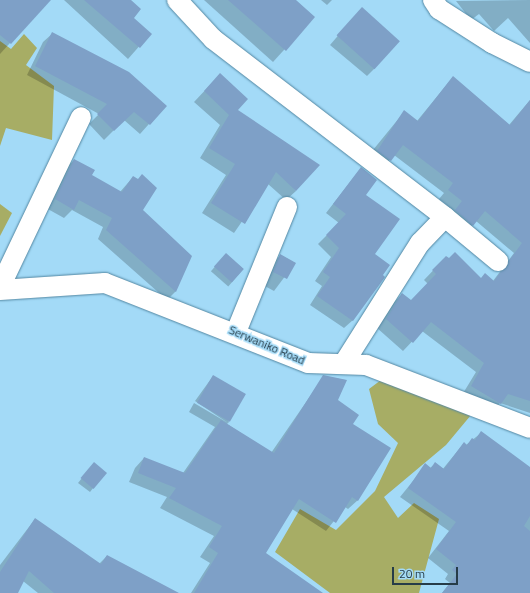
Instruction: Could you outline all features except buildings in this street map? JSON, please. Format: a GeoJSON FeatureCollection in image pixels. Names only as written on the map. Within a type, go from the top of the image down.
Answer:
{"type":"FeatureCollection","features":[{"type":"Feature","properties":{"kind":"street"},"geometry":{"type":"LineString","coordinates":[[177,0],[213,39],[445,217],[498,261]]}},
{"type":"Feature","properties":{"kind":"street"},"geometry":{"type":"LineString","coordinates":[[433,0],[439,9],[492,43],[530,62]]}},
{"type":"Feature","properties":{"kind":"street"},"geometry":{"type":"LineString","coordinates":[[0,288],[81,117]]}},
{"type":"Feature","properties":{"kind":"street"},"geometry":{"type":"LineString","coordinates":[[236,332],[287,207]]}},
{"type":"Feature","properties":{"kind":"street"},"geometry":{"type":"LineString","coordinates":[[344,363],[420,243],[445,217]]}},
{"type":"Feature","properties":{"kind":"street","name":"Serwaniko Road"},"geometry":{"type":"LineString","coordinates":[[0,288],[105,283],[236,332],[308,363],[344,363],[366,365],[530,428]]}},
{"type":"Feature","properties":{"kind":"green space"},"geometry":{"type":"Polygon","coordinates":[[[24,34],[37,48],[26,65],[54,86],[52,140],[6,128],[0,146],[0,41],[11,49],[24,34]]]}},
{"type":"Feature","properties":{"kind":"green space"},"geometry":{"type":"Polygon","coordinates":[[[0,204],[12,213],[0,236],[0,204]]]}},
{"type":"Feature","properties":{"kind":"green space"},"geometry":{"type":"Polygon","coordinates":[[[381,380],[471,415],[446,445],[384,497],[398,518],[414,503],[439,519],[419,593],[330,593],[275,552],[300,509],[336,530],[375,491],[398,443],[378,424],[369,389],[381,380]]]}}]}
